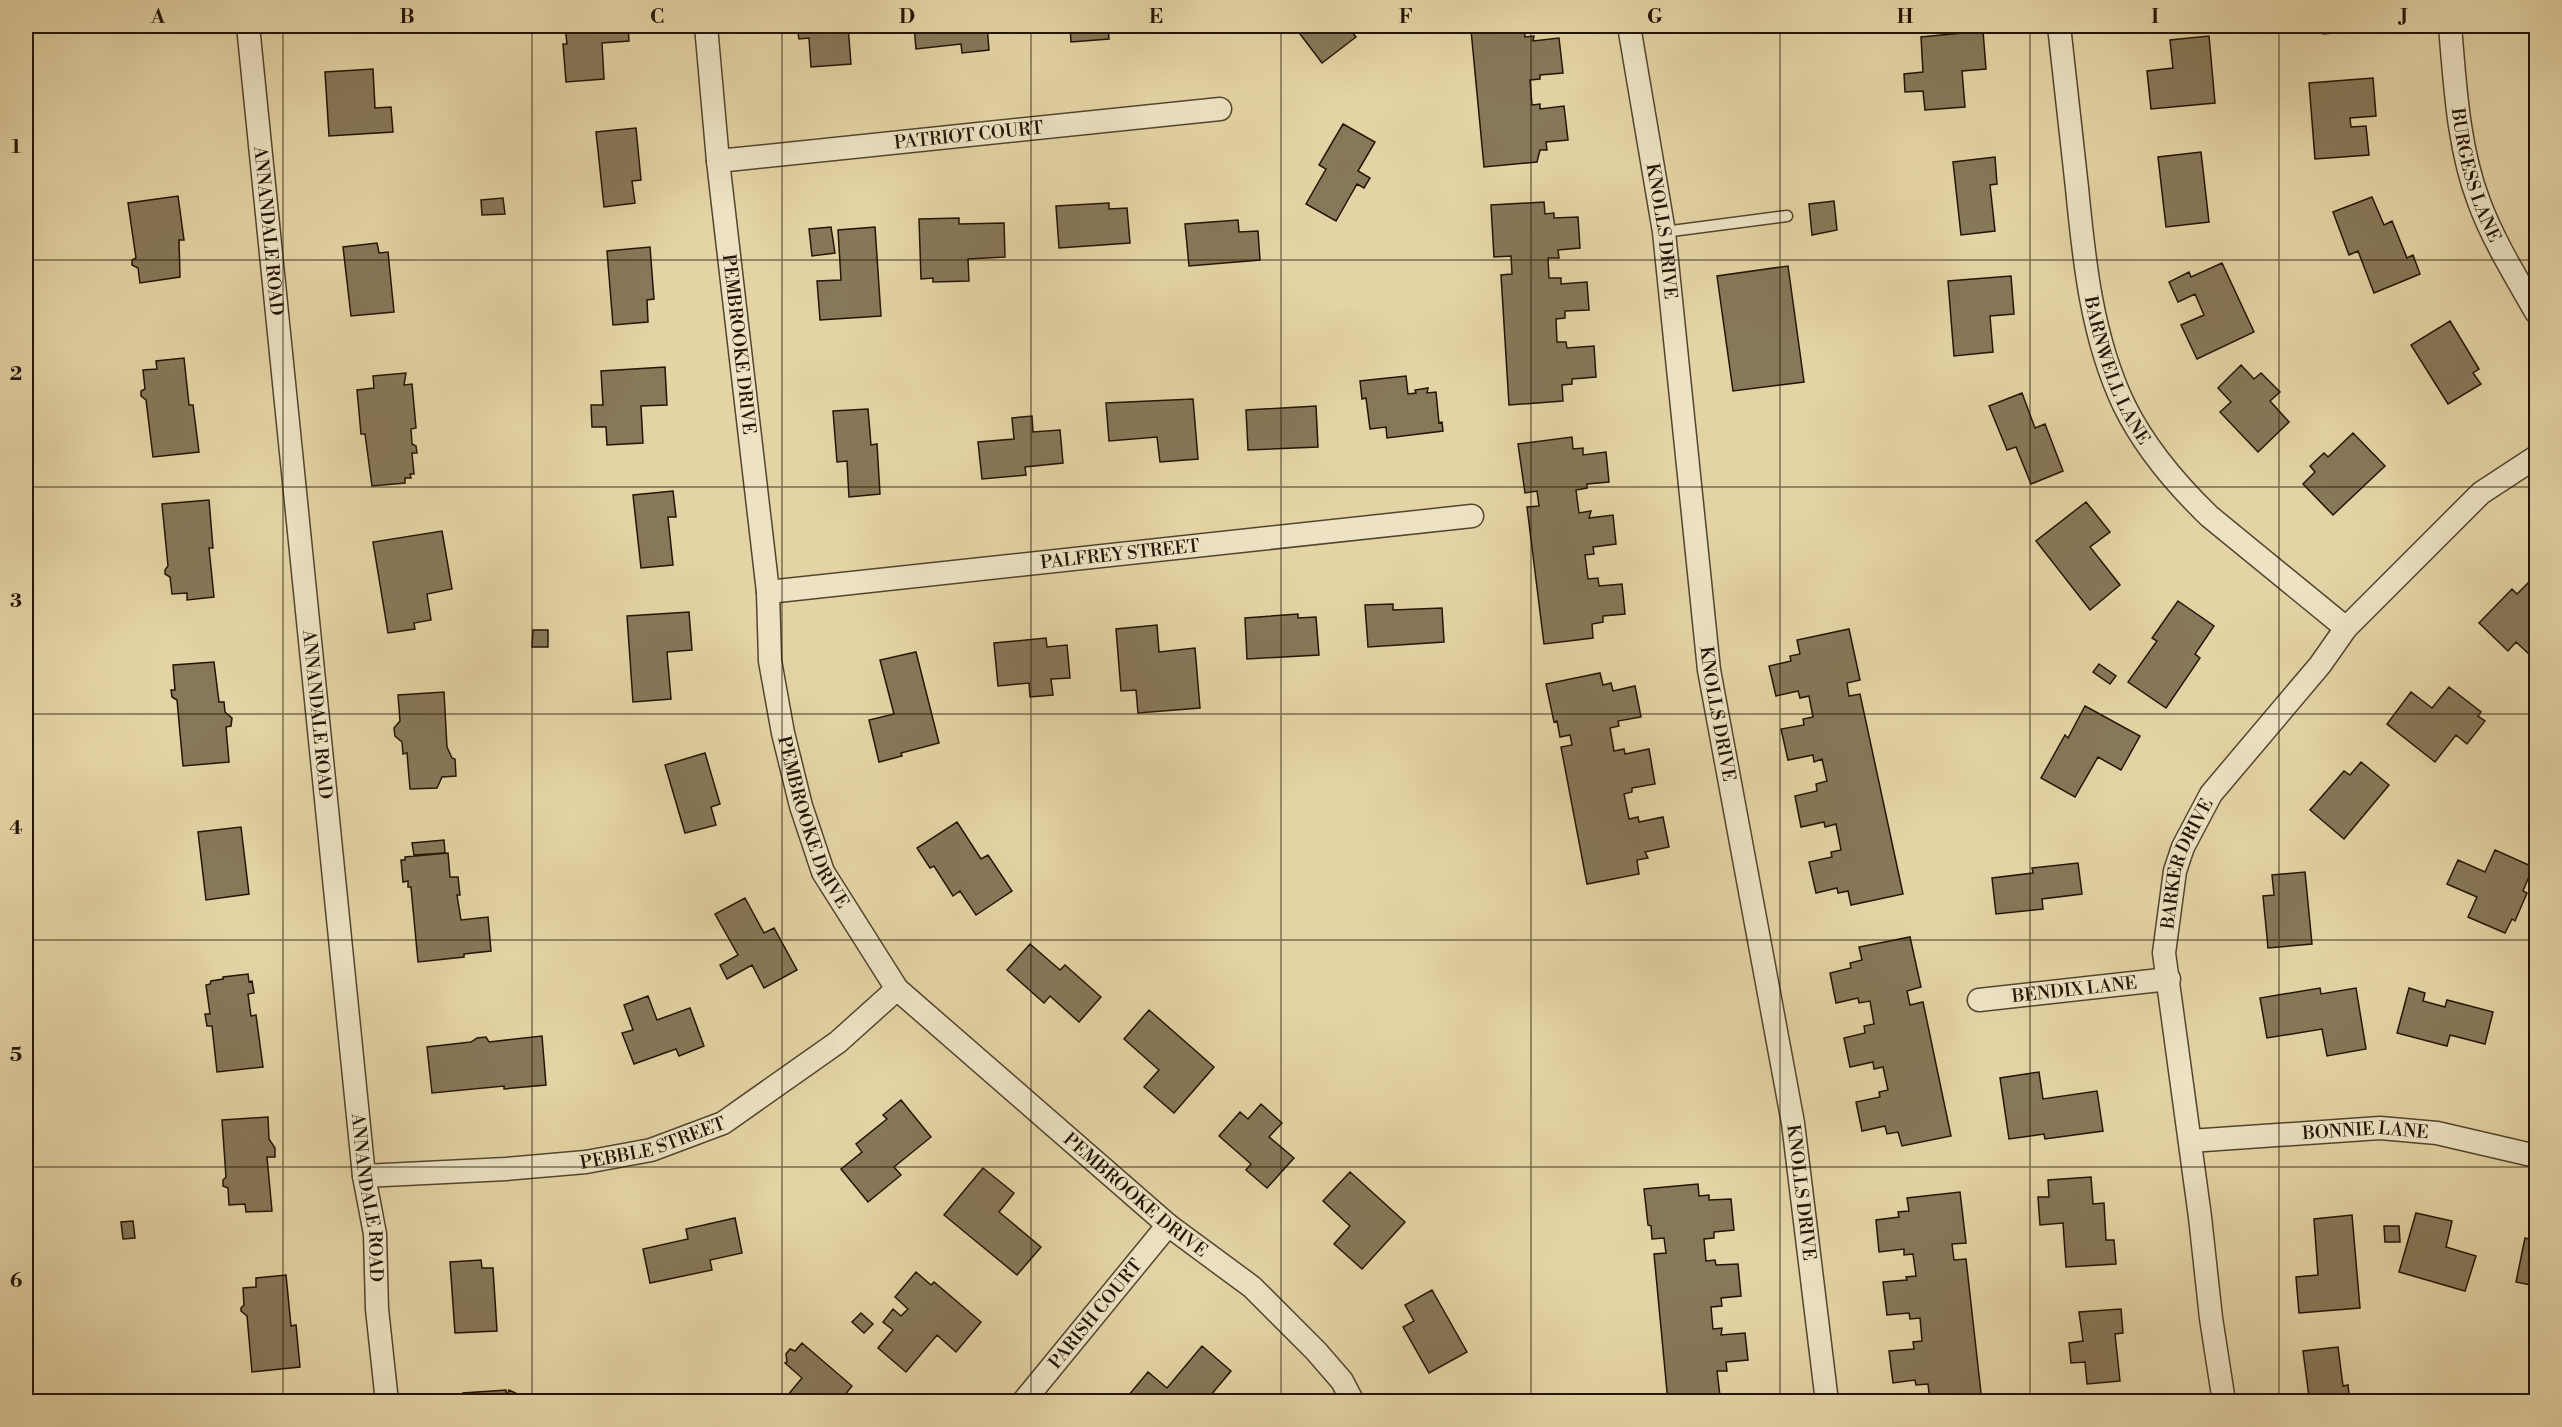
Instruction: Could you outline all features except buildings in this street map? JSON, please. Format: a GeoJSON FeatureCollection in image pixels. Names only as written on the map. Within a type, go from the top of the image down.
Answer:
{"type":"FeatureCollection","features":[{"type":"Feature","properties":{"kind":"street","name":"ANNANDALE ROAD"},"geometry":{"type":"LineString","coordinates":[[248,26],[364,1176],[375,1234],[377,1310],[387,1401]]}},
{"type":"Feature","properties":{"kind":"street","name":"PEMBROOKE DRIVE"},"geometry":{"type":"LineString","coordinates":[[706,26],[718,161],[768,592],[770,661],[783,733],[801,806],[822,872],[897,989],[1168,1226],[1252,1287],[1316,1351],[1342,1381],[1353,1401]]}},
{"type":"Feature","properties":{"kind":"street","name":"KNOLLS DRIVE"},"geometry":{"type":"LineString","coordinates":[[1629,26],[1664,232],[1709,670],[1792,1123],[1827,1401]]}},
{"type":"Feature","properties":{"kind":"street","name":"BARNWELL LANE"},"geometry":{"type":"LineString","coordinates":[[2059,26],[2084,252],[2102,342],[2123,403],[2139,431],[2188,496],[2209,516],[2346,628]]}},
{"type":"Feature","properties":{"kind":"street","name":"BURGESS LANE"},"geometry":{"type":"LineString","coordinates":[[2450,26],[2456,94],[2468,167],[2479,203],[2536,312]]}},
{"type":"Feature","properties":{"kind":"street","name":"PATRIOT COURT"},"geometry":{"type":"LineString","coordinates":[[718,161],[1220,109]]}},
{"type":"Feature","properties":{"kind":"street","name":"BARKER DRIVE"},"geometry":{"type":"LineString","coordinates":[[2224,1401],[2211,1318],[2164,953],[2175,871],[2183,847],[2211,794],[2320,665],[2346,628],[2481,493],[2536,457]]}},
{"type":"Feature","properties":{"kind":"street","name":"PALFREY STREET"},"geometry":{"type":"LineString","coordinates":[[768,592],[1472,516]]}},
{"type":"Feature","properties":{"kind":"street","name":"BENDIX LANE"},"geometry":{"type":"LineString","coordinates":[[1979,1000],[2169,979]]}},
{"type":"Feature","properties":{"kind":"street","name":"PEBBLE STREET"},"geometry":{"type":"LineString","coordinates":[[364,1176],[506,1169],[586,1162],[651,1150],[723,1123],[838,1042],[897,989]]}},
{"type":"Feature","properties":{"kind":"street","name":"BONNIE LANE"},"geometry":{"type":"LineString","coordinates":[[2190,1141],[2380,1128],[2437,1133],[2536,1156]]}},
{"type":"Feature","properties":{"kind":"street","name":"PARISH COURT"},"geometry":{"type":"LineString","coordinates":[[1023,1401],[1168,1226]]}},
{"type":"Feature","properties":{"kind":"lane"},"geometry":{"type":"LineString","coordinates":[[1664,232],[1787,216]]}}]}
